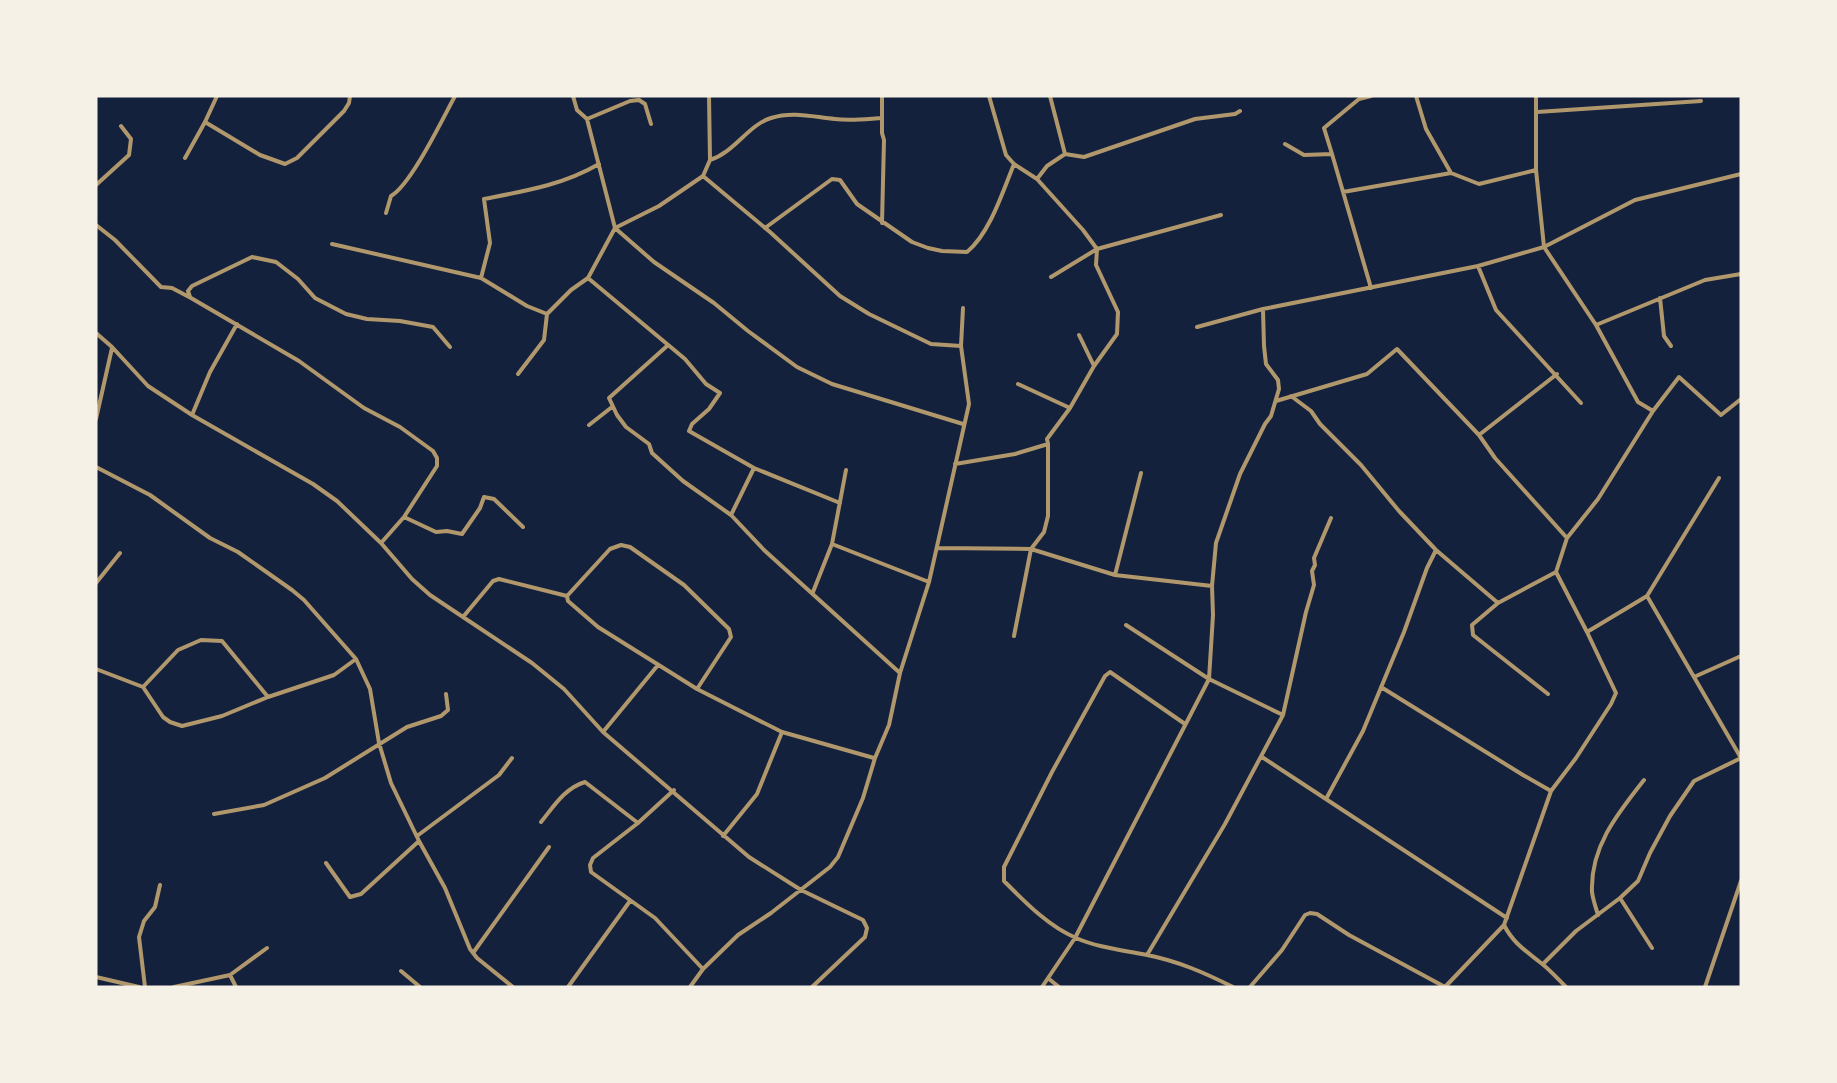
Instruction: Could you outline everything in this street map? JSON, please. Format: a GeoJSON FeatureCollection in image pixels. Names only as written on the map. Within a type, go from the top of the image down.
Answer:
{"type":"FeatureCollection","features":[{"type":"Feature","properties":{"kind":"street"},"geometry":{"type":"LineString","coordinates":[[185,158],[217,96]]}},
{"type":"Feature","properties":{"kind":"street"},"geometry":{"type":"LineString","coordinates":[[205,122],[260,156],[285,164],[297,159],[344,111],[350,96]]}},
{"type":"Feature","properties":{"kind":"street"},"geometry":{"type":"LineString","coordinates":[[386,213],[391,196],[399,192],[455,96]]}},
{"type":"Feature","properties":{"kind":"street"},"geometry":{"type":"LineString","coordinates":[[573,96],[578,110],[586,119],[615,228],[654,262],[714,303],[748,332],[797,367],[832,384],[963,424]]}},
{"type":"Feature","properties":{"kind":"street"},"geometry":{"type":"LineString","coordinates":[[518,374],[544,340],[548,314],[571,290],[588,278],[615,228],[659,206],[703,176],[710,160],[709,96]]}},
{"type":"Feature","properties":{"kind":"street"},"geometry":{"type":"LineString","coordinates":[[882,96],[884,140],[882,223]]}},
{"type":"Feature","properties":{"kind":"street"},"geometry":{"type":"LineString","coordinates":[[989,96],[1006,155],[1014,164],[1037,179],[1097,249],[1095,265],[1118,312],[1117,334],[1094,366],[1070,408],[1047,439],[1048,516],[1044,532],[1030,549],[1014,636]]}},
{"type":"Feature","properties":{"kind":"street"},"geometry":{"type":"LineString","coordinates":[[1050,96],[1065,154]]}},
{"type":"Feature","properties":{"kind":"street"},"geometry":{"type":"LineString","coordinates":[[1371,96],[1359,99],[1324,128],[1371,288]]}},
{"type":"Feature","properties":{"kind":"street"},"geometry":{"type":"LineString","coordinates":[[1416,96],[1426,129],[1451,173]]}},
{"type":"Feature","properties":{"kind":"street"},"geometry":{"type":"LineString","coordinates":[[1536,96],[1536,170],[1544,247],[1596,326],[1638,402],[1653,411]]}},
{"type":"Feature","properties":{"kind":"street"},"geometry":{"type":"LineString","coordinates":[[586,119],[630,101],[639,100],[645,104],[651,124]]}},
{"type":"Feature","properties":{"kind":"street"},"geometry":{"type":"LineString","coordinates":[[1537,112],[1701,101]]}},
{"type":"Feature","properties":{"kind":"street"},"geometry":{"type":"LineString","coordinates":[[1037,179],[1047,166],[1065,154],[1084,157],[1195,119],[1235,114],[1240,111]]}},
{"type":"Feature","properties":{"kind":"street"},"geometry":{"type":"LineString","coordinates":[[710,160],[726,154],[758,125],[771,118],[805,114],[841,120],[882,118]]}},
{"type":"Feature","properties":{"kind":"street"},"geometry":{"type":"LineString","coordinates":[[96,185],[129,156],[131,139],[121,126]]}},
{"type":"Feature","properties":{"kind":"street"},"geometry":{"type":"LineString","coordinates":[[1285,144],[1304,155],[1332,154]]}},
{"type":"Feature","properties":{"kind":"street"},"geometry":{"type":"LineString","coordinates":[[481,278],[490,243],[484,199],[571,179],[599,164]]}},
{"type":"Feature","properties":{"kind":"street"},"geometry":{"type":"LineString","coordinates":[[765,228],[836,178],[840,180],[857,204],[912,242],[928,248],[959,253],[967,252],[976,245],[999,202],[1014,164]]}},
{"type":"Feature","properties":{"kind":"street"},"geometry":{"type":"LineString","coordinates":[[1343,192],[1451,173],[1479,184],[1536,170]]}},
{"type":"Feature","properties":{"kind":"street"},"geometry":{"type":"LineString","coordinates":[[1197,327],[1263,309],[1478,266],[1544,247],[1635,200],[1741,174]]}},
{"type":"Feature","properties":{"kind":"street"},"geometry":{"type":"LineString","coordinates":[[703,176],[840,296],[869,314],[931,345],[961,346]]}},
{"type":"Feature","properties":{"kind":"street"},"geometry":{"type":"LineString","coordinates":[[1051,277],[1097,249],[1221,215]]}},
{"type":"Feature","properties":{"kind":"street"},"geometry":{"type":"LineString","coordinates":[[96,225],[115,240],[161,286],[172,288],[191,298],[299,360],[364,408],[400,427],[433,451],[437,458],[437,466],[404,517],[381,543]]}},
{"type":"Feature","properties":{"kind":"street"},"geometry":{"type":"LineString","coordinates":[[332,244],[481,278],[527,306],[548,314]]}},
{"type":"Feature","properties":{"kind":"street"},"geometry":{"type":"LineString","coordinates":[[180,293],[252,257],[276,262],[298,279],[315,298],[346,314],[367,320],[400,321],[433,327],[450,347]]}},
{"type":"Feature","properties":{"kind":"street"},"geometry":{"type":"LineString","coordinates":[[1478,266],[1496,310],[1557,374],[1581,403]]}},
{"type":"Feature","properties":{"kind":"street"},"geometry":{"type":"LineString","coordinates":[[1596,326],[1705,280],[1741,274]]}},
{"type":"Feature","properties":{"kind":"street"},"geometry":{"type":"LineString","coordinates":[[588,278],[685,359],[706,384],[720,393],[709,409],[692,424],[689,431],[754,468],[840,503]]}},
{"type":"Feature","properties":{"kind":"street"},"geometry":{"type":"LineString","coordinates":[[188,291],[191,298]]}},
{"type":"Feature","properties":{"kind":"street"},"geometry":{"type":"LineString","coordinates":[[1660,298],[1664,336],[1671,346]]}},
{"type":"Feature","properties":{"kind":"street"},"geometry":{"type":"LineString","coordinates":[[690,987],[703,969],[738,935],[830,867],[838,857],[863,798],[874,758],[890,725],[900,673],[929,582],[969,404],[961,346],[963,308]]}},
{"type":"Feature","properties":{"kind":"street"},"geometry":{"type":"LineString","coordinates":[[1042,987],[1075,938],[1209,679],[1216,543],[1240,474],[1271,416],[1279,389],[1278,380],[1266,364],[1263,309]]}},
{"type":"Feature","properties":{"kind":"street"},"geometry":{"type":"LineString","coordinates":[[192,415],[210,372],[237,324]]}},
{"type":"Feature","properties":{"kind":"street"},"geometry":{"type":"LineString","coordinates":[[96,333],[148,386],[192,415],[313,484],[336,501],[381,543],[429,595],[532,663],[564,689],[603,732],[674,790],[749,857],[801,890],[863,920],[867,928],[865,937],[812,987]]}},
{"type":"Feature","properties":{"kind":"street"},"geometry":{"type":"LineString","coordinates":[[1079,335],[1094,366]]}},
{"type":"Feature","properties":{"kind":"street"},"geometry":{"type":"LineString","coordinates":[[667,346],[609,398],[612,407],[626,427],[649,444],[652,453],[683,481],[731,515],[764,550],[900,673]]}},
{"type":"Feature","properties":{"kind":"street"},"geometry":{"type":"LineString","coordinates":[[96,419],[112,347]]}},
{"type":"Feature","properties":{"kind":"street"},"geometry":{"type":"LineString","coordinates":[[1275,401],[1367,374],[1397,349],[1479,435],[1495,458],[1567,538]]}},
{"type":"Feature","properties":{"kind":"street"},"geometry":{"type":"LineString","coordinates":[[1479,435],[1557,374]]}},
{"type":"Feature","properties":{"kind":"street"},"geometry":{"type":"LineString","coordinates":[[1548,694],[1473,635],[1472,625],[1498,603],[1556,572],[1567,538],[1598,499],[1653,411],[1679,377],[1721,415],[1741,399]]}},
{"type":"Feature","properties":{"kind":"street"},"geometry":{"type":"LineString","coordinates":[[1018,384],[1070,408]]}},
{"type":"Feature","properties":{"kind":"street"},"geometry":{"type":"LineString","coordinates":[[1290,395],[1311,411],[1320,424],[1361,465],[1436,550],[1498,603]]}},
{"type":"Feature","properties":{"kind":"street"},"geometry":{"type":"LineString","coordinates":[[588,425],[612,407]]}},
{"type":"Feature","properties":{"kind":"street"},"geometry":{"type":"LineString","coordinates":[[955,464],[1015,454],[1048,444]]}},
{"type":"Feature","properties":{"kind":"street"},"geometry":{"type":"LineString","coordinates":[[96,466],[150,495],[210,538],[238,552],[292,590],[304,600],[356,659],[370,689],[379,743],[391,783],[419,842],[445,888],[473,953],[513,987]]}},
{"type":"Feature","properties":{"kind":"street"},"geometry":{"type":"LineString","coordinates":[[731,515],[754,468]]}},
{"type":"Feature","properties":{"kind":"street"},"geometry":{"type":"LineString","coordinates":[[813,592],[832,544],[846,470]]}},
{"type":"Feature","properties":{"kind":"street"},"geometry":{"type":"LineString","coordinates":[[1115,575],[1141,473]]}},
{"type":"Feature","properties":{"kind":"street"},"geometry":{"type":"LineString","coordinates":[[1587,632],[1647,596],[1719,478]]}},
{"type":"Feature","properties":{"kind":"street"},"geometry":{"type":"LineString","coordinates":[[404,517],[436,532],[447,531],[462,534],[480,508],[484,497],[494,499],[523,527]]}},
{"type":"Feature","properties":{"kind":"street"},"geometry":{"type":"LineString","coordinates":[[1147,955],[1225,824],[1283,715],[1314,585],[1312,571],[1315,565],[1314,558],[1331,518]]}},
{"type":"Feature","properties":{"kind":"street"},"geometry":{"type":"LineString","coordinates":[[832,544],[929,582]]}},
{"type":"Feature","properties":{"kind":"street"},"geometry":{"type":"LineString","coordinates":[[567,596],[610,549],[621,546],[630,548],[684,585],[729,629],[731,637],[697,689]]}},
{"type":"Feature","properties":{"kind":"street"},"geometry":{"type":"LineString","coordinates":[[937,548],[1030,549],[1115,575],[1212,586]]}},
{"type":"Feature","properties":{"kind":"street"},"geometry":{"type":"LineString","coordinates":[[1326,799],[1363,731],[1436,550]]}},
{"type":"Feature","properties":{"kind":"street"},"geometry":{"type":"LineString","coordinates":[[96,583],[120,553]]}},
{"type":"Feature","properties":{"kind":"street"},"geometry":{"type":"LineString","coordinates":[[1250,987],[1282,950],[1305,915],[1310,913],[1317,914],[1349,935],[1445,987],[1504,925],[1551,791],[1582,749],[1616,693],[1556,572]]}},
{"type":"Feature","properties":{"kind":"street"},"geometry":{"type":"LineString","coordinates":[[463,617],[493,581],[499,579],[567,596]]}},
{"type":"Feature","properties":{"kind":"street"},"geometry":{"type":"LineString","coordinates":[[567,596],[568,601],[598,627],[697,689],[782,732],[874,758]]}},
{"type":"Feature","properties":{"kind":"street"},"geometry":{"type":"LineString","coordinates":[[1543,964],[1576,931],[1620,898],[1638,881],[1670,816],[1694,781],[1741,758],[1647,596]]}},
{"type":"Feature","properties":{"kind":"street"},"geometry":{"type":"LineString","coordinates":[[1126,625],[1209,679],[1283,715]]}},
{"type":"Feature","properties":{"kind":"street"},"geometry":{"type":"LineString","coordinates":[[143,687],[178,650],[201,640],[222,642],[268,697]]}},
{"type":"Feature","properties":{"kind":"street"},"geometry":{"type":"LineString","coordinates":[[1694,677],[1741,656]]}},
{"type":"Feature","properties":{"kind":"street"},"geometry":{"type":"LineString","coordinates":[[96,669],[143,687],[163,717],[182,726],[222,716],[268,697],[334,675],[356,659]]}},
{"type":"Feature","properties":{"kind":"street"},"geometry":{"type":"LineString","coordinates":[[603,732],[658,665]]}},
{"type":"Feature","properties":{"kind":"street"},"geometry":{"type":"LineString","coordinates":[[1185,724],[1110,672],[1105,676],[1052,772],[1004,867],[1004,881],[1031,908],[1075,938],[1118,951],[1181,963],[1233,987]]}},
{"type":"Feature","properties":{"kind":"street"},"geometry":{"type":"LineString","coordinates":[[1381,687],[1551,791]]}},
{"type":"Feature","properties":{"kind":"street"},"geometry":{"type":"LineString","coordinates":[[214,814],[264,805],[326,778],[407,727],[441,716],[448,710],[446,694]]}},
{"type":"Feature","properties":{"kind":"street"},"geometry":{"type":"LineString","coordinates":[[723,836],[757,794],[782,732]]}},
{"type":"Feature","properties":{"kind":"street"},"geometry":{"type":"LineString","coordinates":[[417,836],[500,775],[512,758]]}},
{"type":"Feature","properties":{"kind":"street"},"geometry":{"type":"LineString","coordinates":[[1262,758],[1507,918]]}},
{"type":"Feature","properties":{"kind":"street"},"geometry":{"type":"LineString","coordinates":[[1598,915],[1592,894],[1594,872],[1600,850],[1610,824],[1644,780]]}},
{"type":"Feature","properties":{"kind":"street"},"geometry":{"type":"LineString","coordinates":[[541,822],[567,791],[585,782],[638,823]]}},
{"type":"Feature","properties":{"kind":"street"},"geometry":{"type":"LineString","coordinates":[[674,790],[638,823],[593,858],[590,865],[591,872],[655,918],[703,969]]}},
{"type":"Feature","properties":{"kind":"street"},"geometry":{"type":"LineString","coordinates":[[326,863],[345,892],[350,897],[355,897],[419,842]]}},
{"type":"Feature","properties":{"kind":"street"},"geometry":{"type":"LineString","coordinates":[[473,953],[549,847]]}},
{"type":"Feature","properties":{"kind":"street"},"geometry":{"type":"LineString","coordinates":[[1705,987],[1741,881]]}},
{"type":"Feature","properties":{"kind":"street"},"geometry":{"type":"LineString","coordinates":[[144,987],[139,937],[144,921],[155,907],[160,885]]}},
{"type":"Feature","properties":{"kind":"street"},"geometry":{"type":"LineString","coordinates":[[1620,898],[1652,948]]}},
{"type":"Feature","properties":{"kind":"street"},"geometry":{"type":"LineString","coordinates":[[568,987],[630,901]]}},
{"type":"Feature","properties":{"kind":"street"},"geometry":{"type":"LineString","coordinates":[[1504,925],[1509,935],[1520,947],[1543,964],[1566,987]]}},
{"type":"Feature","properties":{"kind":"street"},"geometry":{"type":"LineString","coordinates":[[174,987],[230,975],[267,948]]}},
{"type":"Feature","properties":{"kind":"street"},"geometry":{"type":"LineString","coordinates":[[401,971],[420,987]]}},
{"type":"Feature","properties":{"kind":"street"},"geometry":{"type":"LineString","coordinates":[[230,975],[236,987]]}},
{"type":"Feature","properties":{"kind":"street"},"geometry":{"type":"LineString","coordinates":[[96,977],[139,987]]}},
{"type":"Feature","properties":{"kind":"street"},"geometry":{"type":"LineString","coordinates":[[1049,979],[1059,987]]}}]}
